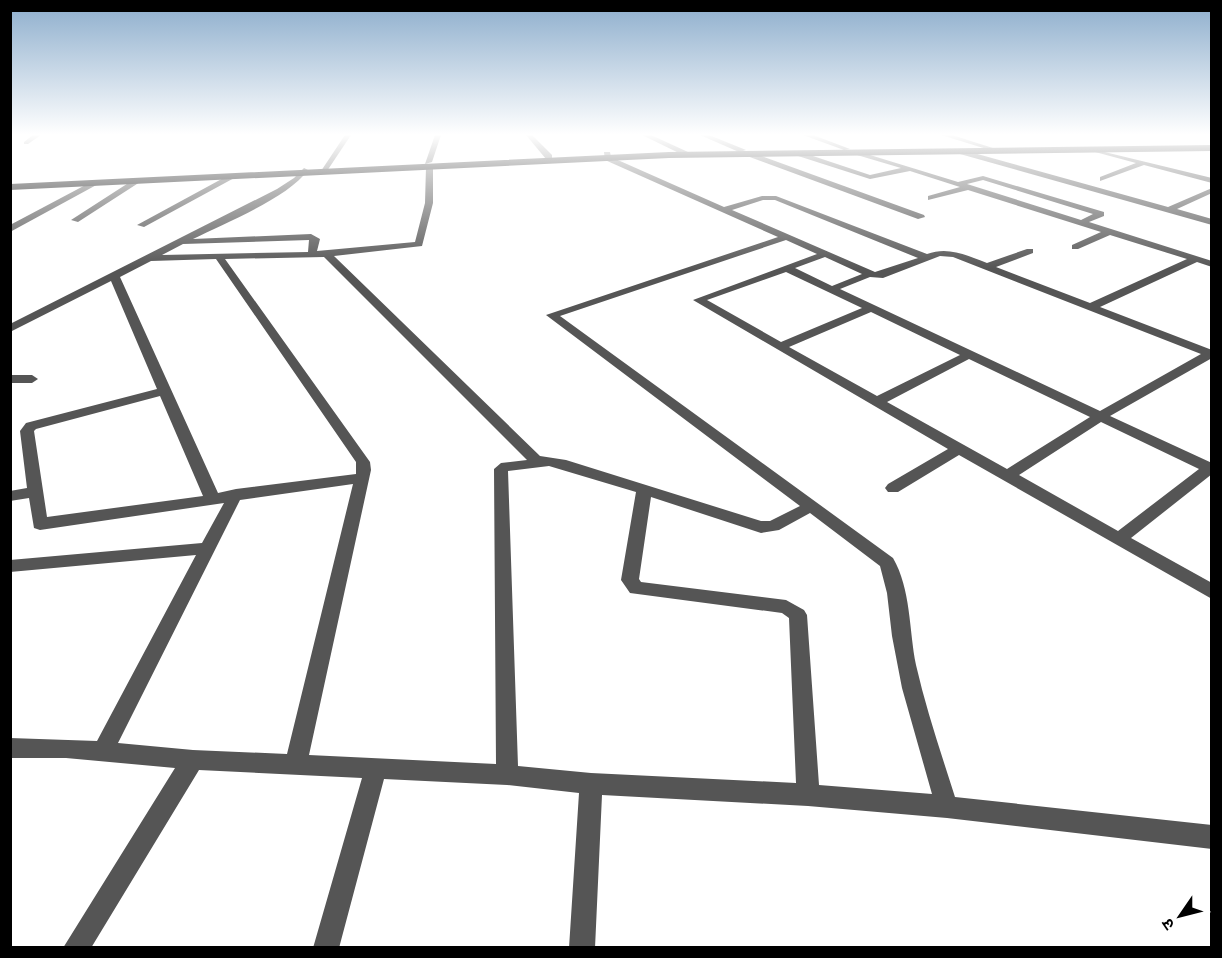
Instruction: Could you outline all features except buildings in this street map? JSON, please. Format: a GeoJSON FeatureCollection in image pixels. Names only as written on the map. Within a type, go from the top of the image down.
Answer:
{"type":"FeatureCollection","features":[{"type":"Feature","properties":{"kind":"highway"},"geometry":{"type":"LineString","coordinates":[[10,185],[129,180]]}},
{"type":"Feature","properties":{"kind":"highway"},"geometry":{"type":"LineString","coordinates":[[10,185],[180,180]]}},
{"type":"Feature","properties":{"kind":"street"},"geometry":{"type":"LineString","coordinates":[[141,225],[227,180]]}},
{"type":"Feature","properties":{"kind":"street"},"geometry":{"type":"LineString","coordinates":[[10,329],[280,191],[294,180]]}},
{"type":"Feature","properties":{"kind":"street"},"geometry":{"type":"LineString","coordinates":[[150,258],[319,254],[419,244],[429,203],[429,180]]}},
{"type":"Feature","properties":{"kind":"street"},"geometry":{"type":"LineString","coordinates":[[658,180],[870,274],[879,276],[945,252],[1211,354]]}},
{"type":"Feature","properties":{"kind":"street"},"geometry":{"type":"LineString","coordinates":[[821,180],[921,217]]}},
{"type":"Feature","properties":{"kind":"street"},"geometry":{"type":"LineString","coordinates":[[944,180],[1212,264]]}},
{"type":"Feature","properties":{"kind":"street"},"geometry":{"type":"LineString","coordinates":[[958,184],[976,180]]}},
{"type":"Feature","properties":{"kind":"street"},"geometry":{"type":"LineString","coordinates":[[989,180],[1101,214],[1081,223]]}},
{"type":"Feature","properties":{"kind":"street"},"geometry":{"type":"LineString","coordinates":[[1061,180],[1212,222]]}},
{"type":"Feature","properties":{"kind":"street"},"geometry":{"type":"LineString","coordinates":[[75,220],[136,182]]}},
{"type":"Feature","properties":{"kind":"street"},"geometry":{"type":"LineString","coordinates":[[10,229],[96,183]]}},
{"type":"Feature","properties":{"kind":"street"},"geometry":{"type":"LineString","coordinates":[[931,198],[968,187]]}},
{"type":"Feature","properties":{"kind":"street"},"geometry":{"type":"LineString","coordinates":[[1169,210],[1212,190]]}},
{"type":"Feature","properties":{"kind":"street"},"geometry":{"type":"LineString","coordinates":[[723,210],[762,198],[776,198],[927,258]]}},
{"type":"Feature","properties":{"kind":"street"},"geometry":{"type":"LineString","coordinates":[[1075,247],[1109,232]]}},
{"type":"Feature","properties":{"kind":"street"},"geometry":{"type":"LineString","coordinates":[[181,242],[311,237],[315,239],[319,254],[536,460],[544,463]]}},
{"type":"Feature","properties":{"kind":"street"},"geometry":{"type":"LineString","coordinates":[[786,237],[552,315],[887,562],[893,575],[902,645],[918,717],[947,807]]}},
{"type":"Feature","properties":{"kind":"street"},"geometry":{"type":"LineString","coordinates":[[986,267],[1030,251]]}},
{"type":"Feature","properties":{"kind":"street"},"geometry":{"type":"LineString","coordinates":[[825,254],[698,300],[1212,592]]}},
{"type":"Feature","properties":{"kind":"street"},"geometry":{"type":"LineString","coordinates":[[219,257],[361,456],[364,470],[296,764]]}},
{"type":"Feature","properties":{"kind":"street"},"geometry":{"type":"LineString","coordinates":[[1090,307],[1196,259]]}},
{"type":"Feature","properties":{"kind":"street"},"geometry":{"type":"LineString","coordinates":[[786,268],[1210,469],[1119,539]]}},
{"type":"Feature","properties":{"kind":"street"},"geometry":{"type":"LineString","coordinates":[[832,289],[870,274]]}},
{"type":"Feature","properties":{"kind":"street"},"geometry":{"type":"LineString","coordinates":[[114,276],[135,318],[164,391],[212,498]]}},
{"type":"Feature","properties":{"kind":"street"},"geometry":{"type":"LineString","coordinates":[[780,347],[871,308]]}},
{"type":"Feature","properties":{"kind":"street"},"geometry":{"type":"LineString","coordinates":[[876,402],[970,354]]}},
{"type":"Feature","properties":{"kind":"street"},"geometry":{"type":"LineString","coordinates":[[1007,476],[1100,416],[1211,354]]}},
{"type":"Feature","properties":{"kind":"street"},"geometry":{"type":"LineString","coordinates":[[10,379],[32,379]]}},
{"type":"Feature","properties":{"kind":"street"},"geometry":{"type":"LineString","coordinates":[[164,391],[31,426],[27,431],[40,524],[47,525],[236,494],[362,478]]}},
{"type":"Feature","properties":{"kind":"street"},"geometry":{"type":"LineString","coordinates":[[893,488],[958,448]]}},
{"type":"Feature","properties":{"kind":"street"},"geometry":{"type":"LineString","coordinates":[[507,775],[501,469],[506,466],[561,463],[767,528],[812,506]]}},
{"type":"Feature","properties":{"kind":"street"},"geometry":{"type":"LineString","coordinates":[[644,490],[630,580],[632,585],[636,588],[786,607],[798,615],[808,795]]}},
{"type":"Feature","properties":{"kind":"street"},"geometry":{"type":"LineString","coordinates":[[10,496],[35,492]]}},
{"type":"Feature","properties":{"kind":"street"},"geometry":{"type":"LineString","coordinates":[[103,751],[236,494]]}},
{"type":"Feature","properties":{"kind":"street"},"geometry":{"type":"LineString","coordinates":[[10,566],[210,548]]}},
{"type":"Feature","properties":{"kind":"street"},"geometry":{"type":"LineString","coordinates":[[10,748],[103,751],[193,760],[507,775],[591,784],[808,795],[947,807],[1212,837]]}},
{"type":"Feature","properties":{"kind":"street"},"geometry":{"type":"LineString","coordinates":[[76,948],[193,760]]}},
{"type":"Feature","properties":{"kind":"street"},"geometry":{"type":"LineString","coordinates":[[326,948],[376,768]]}},
{"type":"Feature","properties":{"kind":"street"},"geometry":{"type":"LineString","coordinates":[[582,948],[591,784]]}}]}
